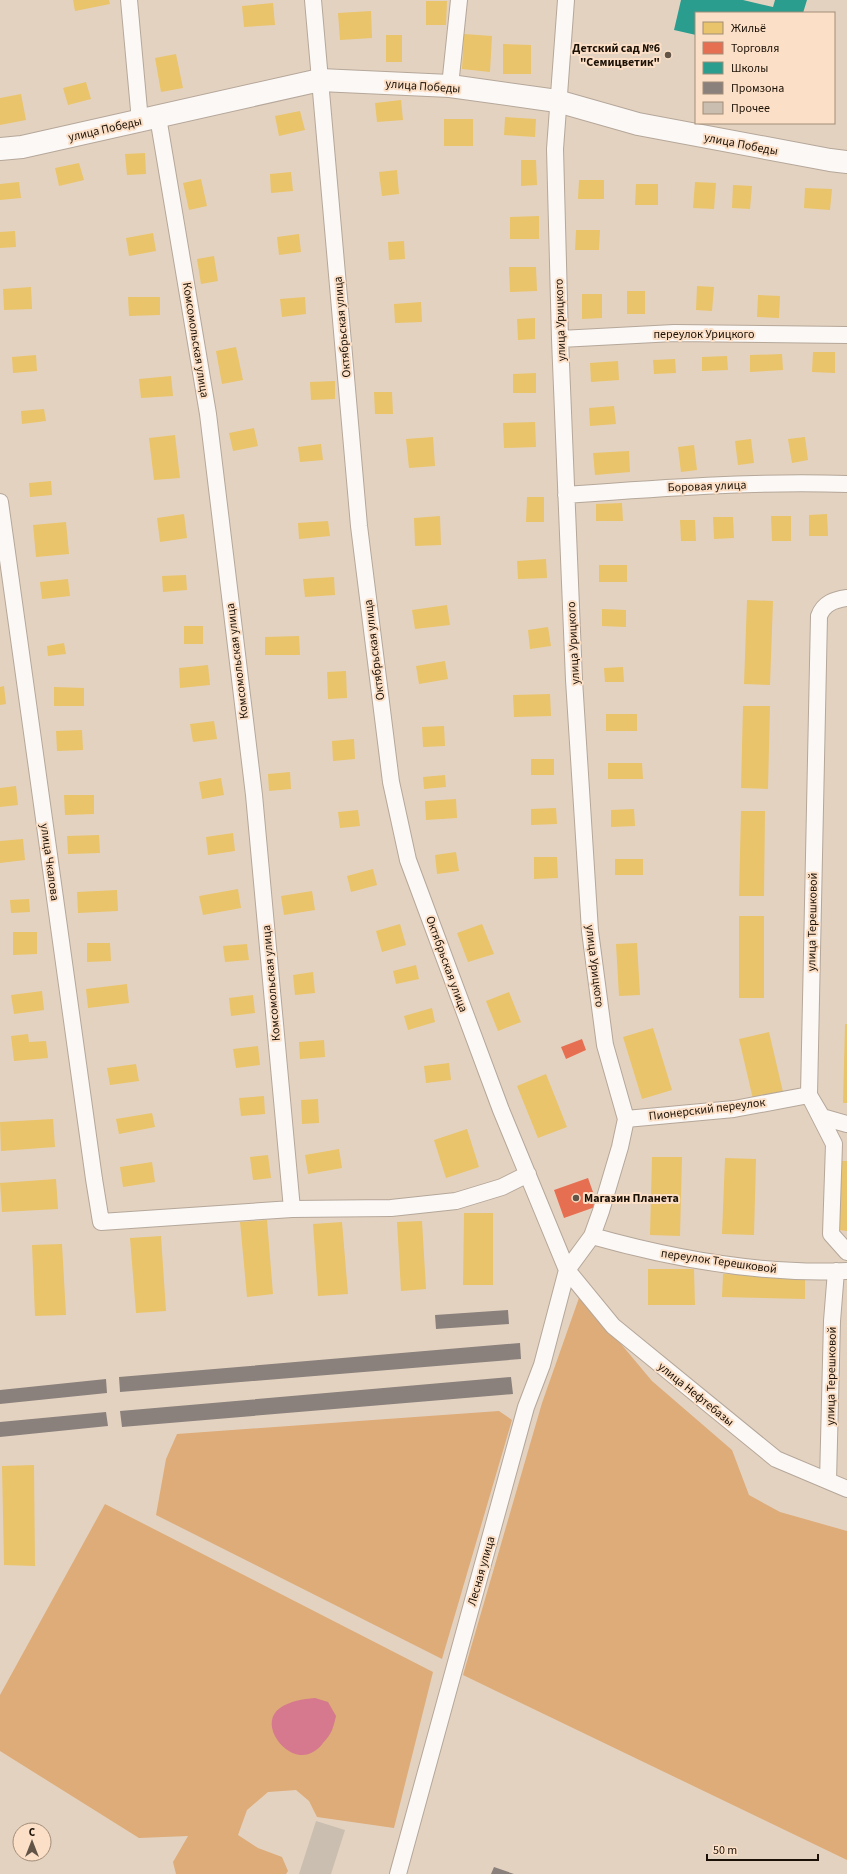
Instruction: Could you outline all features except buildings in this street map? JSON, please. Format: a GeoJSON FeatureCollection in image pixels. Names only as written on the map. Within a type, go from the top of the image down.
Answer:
{"type":"FeatureCollection","features":[{"type":"Feature","properties":{"kind":"street","name":"Комсомольская улица"},"geometry":{"type":"LineString","coordinates":[[129,0],[149,119],[208,414],[254,795],[292,1209]]}},
{"type":"Feature","properties":{"kind":"street","name":"Октябрьская улица"},"geometry":{"type":"LineString","coordinates":[[313,0],[359,526],[391,782],[408,860],[501,1110],[567,1270]]}},
{"type":"Feature","properties":{"kind":"street"},"geometry":{"type":"LineString","coordinates":[[450,86],[459,0]]}},
{"type":"Feature","properties":{"kind":"street","name":"улица Урицкого"},"geometry":{"type":"LineString","coordinates":[[566,0],[555,149],[560,339],[574,680],[590,931],[605,1045],[626,1119],[620,1147],[592,1236],[567,1270]]}},
{"type":"Feature","properties":{"kind":"street","name":"улица Победы"},"geometry":{"type":"LineString","coordinates":[[0,149],[22,147],[320,80],[450,86],[558,101],[638,124],[847,162]]}},
{"type":"Feature","properties":{"kind":"street","name":"переулок Урицкого"},"geometry":{"type":"LineString","coordinates":[[560,339],[674,334],[847,335]]}},
{"type":"Feature","properties":{"kind":"street","name":"Боровая улица"},"geometry":{"type":"LineString","coordinates":[[566,495],[651,489],[796,483],[847,484]]}},
{"type":"Feature","properties":{"kind":"street","name":"улица Чкалова"},"geometry":{"type":"LineString","coordinates":[[0,502],[92,1172],[101,1222],[292,1209]]}},
{"type":"Feature","properties":{"kind":"street","name":"улица Терешковой"},"geometry":{"type":"LineString","coordinates":[[847,598],[835,600],[822,608],[819,616],[809,1095],[834,1144],[831,1234],[847,1252]]}},
{"type":"Feature","properties":{"kind":"street"},"geometry":{"type":"LineString","coordinates":[[809,1095],[822,1116],[847,1124]]}},
{"type":"Feature","properties":{"kind":"street","name":"Пионерский переулок"},"geometry":{"type":"LineString","coordinates":[[626,1119],[734,1109],[809,1095]]}},
{"type":"Feature","properties":{"kind":"street"},"geometry":{"type":"LineString","coordinates":[[292,1209],[391,1208],[456,1201],[502,1187],[528,1174]]}},
{"type":"Feature","properties":{"kind":"street","name":"переулок Терешковой"},"geometry":{"type":"LineString","coordinates":[[592,1236],[636,1248],[708,1261],[797,1272],[841,1271]]}},
{"type":"Feature","properties":{"kind":"street","name":"улица Нефтебазы"},"geometry":{"type":"LineString","coordinates":[[567,1270],[613,1326],[776,1459],[847,1489]]}},
{"type":"Feature","properties":{"kind":"street","name":"Лесная улица"},"geometry":{"type":"LineString","coordinates":[[398,1874],[526,1408],[542,1365],[567,1270]]}},
{"type":"Feature","properties":{"kind":"street","name":"улица Терешковой"},"geometry":{"type":"LineString","coordinates":[[828,1481],[832,1321],[841,1271]]}},
{"type":"Feature","properties":{"kind":"shaded area"},"geometry":{"type":"Polygon","coordinates":[[[580,1295],[652,1381],[732,1450],[749,1495],[780,1512],[847,1531],[847,1860],[463,1675],[542,1403],[580,1295]]]}},
{"type":"Feature","properties":{"kind":"shaded area"},"geometry":{"type":"Polygon","coordinates":[[[499,1411],[512,1420],[442,1659],[156,1515],[166,1459],[177,1434],[499,1411]]]}},
{"type":"Feature","properties":{"kind":"shaded area"},"geometry":{"type":"Polygon","coordinates":[[[105,1504],[433,1672],[394,1828],[317,1817],[309,1801],[296,1790],[268,1792],[247,1810],[238,1835],[258,1848],[282,1857],[288,1871],[286,1874],[176,1874],[173,1862],[188,1836],[139,1838],[0,1751],[0,1695],[105,1504]]]}},
{"type":"Feature","properties":{"kind":"shaded area"},"geometry":{"type":"Polygon","coordinates":[[[315,1698],[328,1702],[336,1716],[332,1731],[321,1746],[313,1752],[307,1755],[293,1753],[286,1749],[275,1736],[272,1728],[274,1714],[280,1708],[292,1702],[315,1698]]]}},
{"type":"Feature","properties":{"kind":"place","name":"Детский сад №6 \"Семицветик\""},"geometry":{"type":"Point","coordinates":[668,55]}},
{"type":"Feature","properties":{"kind":"place","name":"Магазин Планета"},"geometry":{"type":"Point","coordinates":[576,1198]}}]}
